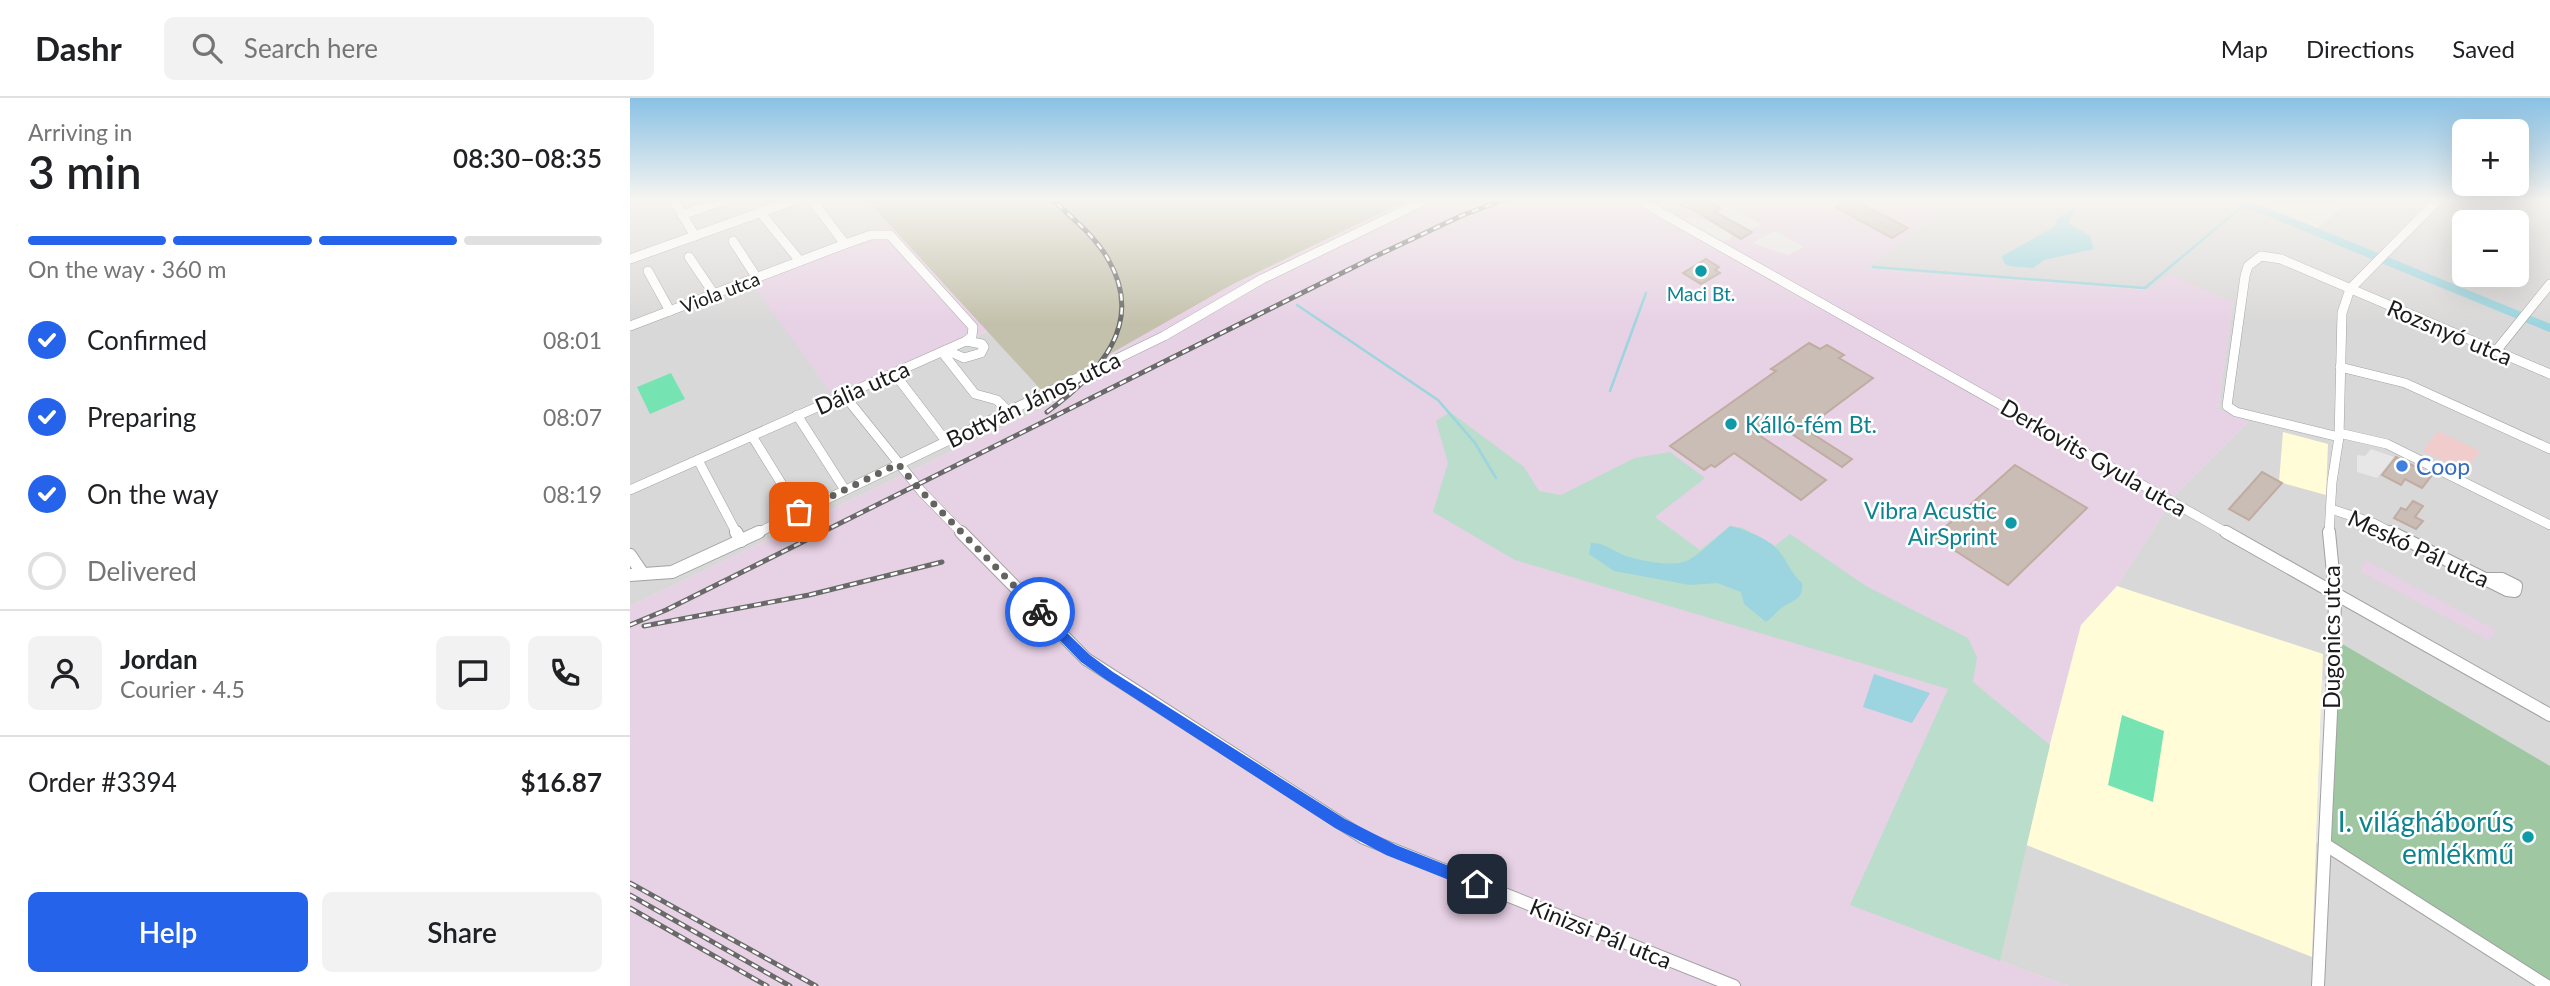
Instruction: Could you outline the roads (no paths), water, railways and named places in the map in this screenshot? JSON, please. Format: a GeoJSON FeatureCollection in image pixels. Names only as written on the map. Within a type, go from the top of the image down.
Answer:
{"type":"FeatureCollection","features":[{"type":"Feature","properties":{"kind":"street"},"geometry":{"type":"LineString","coordinates":[[630,259],[682,240]]}},
{"type":"Feature","properties":{"kind":"street"},"geometry":{"type":"LineString","coordinates":[[783,240],[800,261]]}},
{"type":"Feature","properties":{"kind":"street"},"geometry":{"type":"LineString","coordinates":[[842,240],[845,244]]}},
{"type":"Feature","properties":{"kind":"street","name":"Viola utca"},"geometry":{"type":"LineString","coordinates":[[630,326],[855,240]]}},
{"type":"Feature","properties":{"kind":"street","name":"Viola utca"},"geometry":{"type":"LineString","coordinates":[[896,240],[973,327],[972,336],[966,341]]}},
{"type":"Feature","properties":{"kind":"street","name":"Bottyán János utca"},"geometry":{"type":"LineString","coordinates":[[630,575],[672,572],[741,541],[1164,336],[1262,279],[1342,240]]}},
{"type":"Feature","properties":{"kind":"street","name":"Derkovits Gyula utca"},"geometry":{"type":"LineString","coordinates":[[1710,240],[2334,593],[2548,709]]}},
{"type":"Feature","properties":{"kind":"street"},"geometry":{"type":"LineString","coordinates":[[2350,289],[2398,240]]}},
{"type":"Feature","properties":{"kind":"street"},"geometry":{"type":"LineString","coordinates":[[733,241],[757,278]]}},
{"type":"Feature","properties":{"kind":"street","name":"Rozsnyó utca"},"geometry":{"type":"LineString","coordinates":[[2339,435],[2236,412],[2227,406],[2245,276],[2250,263],[2260,256],[2274,256],[2550,374]]}},
{"type":"Feature","properties":{"kind":"street"},"geometry":{"type":"LineString","coordinates":[[689,257],[714,294]]}},
{"type":"Feature","properties":{"kind":"street"},"geometry":{"type":"LineString","coordinates":[[648,271],[670,311]]}},
{"type":"Feature","properties":{"kind":"street"},"geometry":{"type":"LineString","coordinates":[[2496,351],[2549,288]]}},
{"type":"Feature","properties":{"kind":"street","name":"Dugonics utca"},"geometry":{"type":"LineString","coordinates":[[2318,986],[2326,845],[2334,593],[2329,539],[2339,435],[2342,313],[2350,289]]}},
{"type":"Feature","properties":{"kind":"street"},"geometry":{"type":"LineString","coordinates":[[944,351],[964,358],[981,353],[984,346],[982,344],[966,341]]}},
{"type":"Feature","properties":{"kind":"street","name":"Dália utca"},"geometry":{"type":"LineString","coordinates":[[630,491],[966,341]]}},
{"type":"Feature","properties":{"kind":"street"},"geometry":{"type":"LineString","coordinates":[[944,351],[975,394],[997,400],[1008,411]]}},
{"type":"Feature","properties":{"kind":"street"},"geometry":{"type":"LineString","coordinates":[[2340,367],[2405,383],[2550,449]]}},
{"type":"Feature","properties":{"kind":"street"},"geometry":{"type":"LineString","coordinates":[[894,373],[946,442]]}},
{"type":"Feature","properties":{"kind":"street","name":"Kinizsi Pál utca"},"geometry":{"type":"LineString","coordinates":[[844,395],[922,492],[1086,659],[1364,838],[1734,986]]}},
{"type":"Feature","properties":{"kind":"street"},"geometry":{"type":"LineString","coordinates":[[797,415],[845,490]]}},
{"type":"Feature","properties":{"kind":"street"},"geometry":{"type":"LineString","coordinates":[[2339,435],[2388,444],[2550,525]]}},
{"type":"Feature","properties":{"kind":"street"},"geometry":{"type":"LineString","coordinates":[[752,436],[799,512]]}},
{"type":"Feature","properties":{"kind":"street"},"geometry":{"type":"LineString","coordinates":[[698,460],[741,541]]}},
{"type":"Feature","properties":{"kind":"street","name":"Meskó Pál utca"},"geometry":{"type":"LineString","coordinates":[[2331,509],[2373,523],[2486,579],[2494,577],[2516,586],[2515,591],[2507,590]]}},
{"type":"Feature","properties":{"kind":"street"},"geometry":{"type":"LineString","coordinates":[[630,555],[643,574]]}},
{"type":"Feature","properties":{"kind":"street"},"geometry":{"type":"LineString","coordinates":[[2326,845],[2547,986]]}},
{"type":"Feature","properties":{"kind":"water"},"geometry":{"type":"Polygon","coordinates":[[[2030,240],[2091,240],[2094,249],[2044,260],[2033,268],[2009,266],[2004,263],[2002,256],[2030,240]]]}},
{"type":"Feature","properties":{"kind":"water"},"geometry":{"type":"Polygon","coordinates":[[[1730,526],[1754,534],[1771,544],[1802,583],[1799,597],[1766,622],[1744,604],[1741,592],[1717,583],[1690,585],[1614,571],[1589,554],[1591,543],[1596,543],[1640,560],[1680,563],[1697,555],[1730,526]]]}},
{"type":"Feature","properties":{"kind":"water"},"geometry":{"type":"Polygon","coordinates":[[[1874,674],[1930,693],[1912,723],[1863,707],[1874,674]]]}},
{"type":"Feature","properties":{"kind":"waterway"},"geometry":{"type":"LineString","coordinates":[[1873,267],[2145,288],[2202,240]]}},
{"type":"Feature","properties":{"kind":"waterway"},"geometry":{"type":"LineString","coordinates":[[2337,240],[2550,328]]}},
{"type":"Feature","properties":{"kind":"waterway"},"geometry":{"type":"LineString","coordinates":[[1610,391],[1646,293]]}},
{"type":"Feature","properties":{"kind":"waterway"},"geometry":{"type":"LineString","coordinates":[[1297,305],[1438,400],[1475,443],[1496,478]]}},
{"type":"Feature","properties":{"kind":"railway"},"geometry":{"type":"LineString","coordinates":[[1047,412],[1084,381],[1099,364],[1111,346],[1119,326],[1122,305],[1118,283],[1108,259],[1095,240]]}},
{"type":"Feature","properties":{"kind":"railway"},"geometry":{"type":"LineString","coordinates":[[630,625],[666,610],[1409,240]]}},
{"type":"Feature","properties":{"kind":"railway"},"geometry":{"type":"LineString","coordinates":[[644,626],[809,595],[942,562]]}},
{"type":"Feature","properties":{"kind":"railway"},"geometry":{"type":"LineString","coordinates":[[630,883],[816,986]]}},
{"type":"Feature","properties":{"kind":"railway"},"geometry":{"type":"LineString","coordinates":[[630,895],[790,986]]}},
{"type":"Feature","properties":{"kind":"railway"},"geometry":{"type":"LineString","coordinates":[[630,908],[767,986]]}},
{"type":"Feature","properties":{"kind":"place","name":"Maci Bt."},"geometry":{"type":"Point","coordinates":[1701,271]}},
{"type":"Feature","properties":{"kind":"place","name":"Kálló-fém Bt."},"geometry":{"type":"Point","coordinates":[1731,424]}},
{"type":"Feature","properties":{"kind":"place","name":"Coop"},"geometry":{"type":"Point","coordinates":[2402,466]}},
{"type":"Feature","properties":{"kind":"place","name":"Vibra Acustic AirSprint"},"geometry":{"type":"Point","coordinates":[2011,523]}},
{"type":"Feature","properties":{"kind":"place","name":"I. világháborús emlékmű"},"geometry":{"type":"Point","coordinates":[2528,837]}}]}
